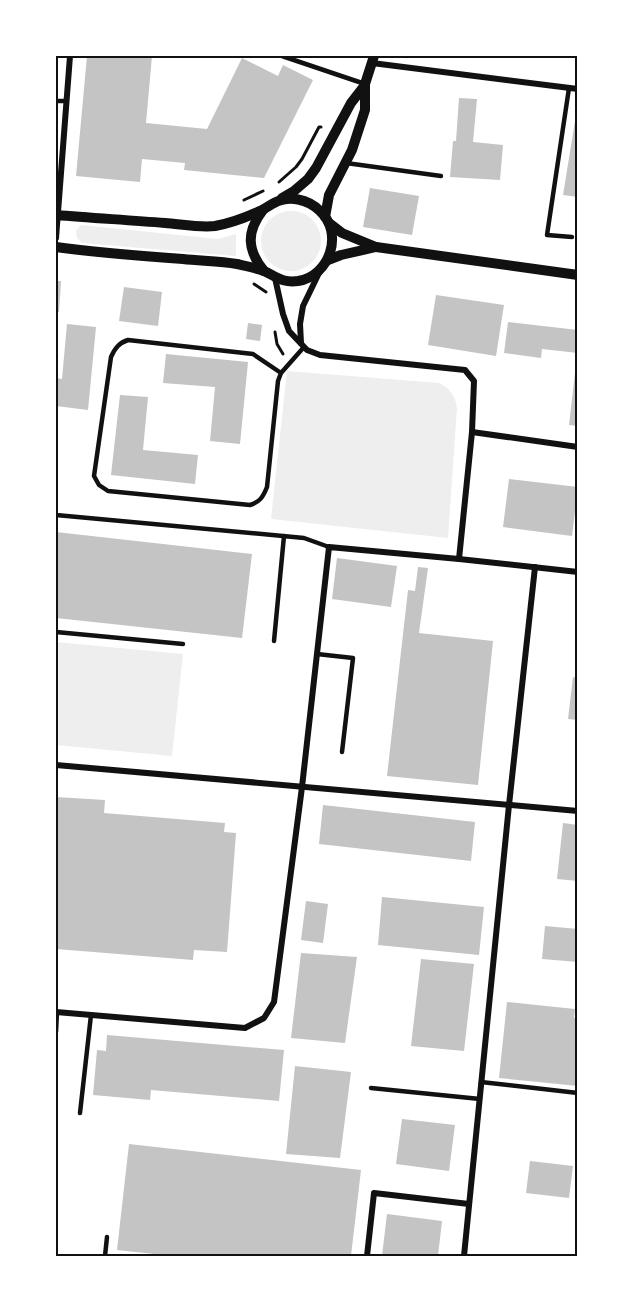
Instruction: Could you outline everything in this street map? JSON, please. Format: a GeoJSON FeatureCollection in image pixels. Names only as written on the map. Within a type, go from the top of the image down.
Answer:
{"type":"FeatureCollection","features":[{"type":"Feature","properties":{"kind":"street"},"geometry":{"type":"LineString","coordinates":[[56,238],[70,56]]}},
{"type":"Feature","properties":{"kind":"street"},"geometry":{"type":"LineString","coordinates":[[327,220],[329,195],[346,163],[365,110],[365,84],[373,59],[578,89]]}},
{"type":"Feature","properties":{"kind":"street"},"geometry":{"type":"LineString","coordinates":[[56,215],[213,226],[240,220],[294,191],[308,179],[351,103],[365,84]]}},
{"type":"Feature","properties":{"kind":"street"},"geometry":{"type":"LineString","coordinates":[[275,202],[288,199],[312,204],[322,212],[333,235],[328,260],[320,270],[303,306],[300,324],[303,345]]}},
{"type":"Feature","properties":{"kind":"street"},"geometry":{"type":"LineString","coordinates":[[263,209],[255,220],[250,234],[250,248],[255,261],[264,272]]}},
{"type":"Feature","properties":{"kind":"street"},"geometry":{"type":"LineString","coordinates":[[327,220],[342,233],[376,247],[578,275]]}},
{"type":"Feature","properties":{"kind":"street"},"geometry":{"type":"LineString","coordinates":[[56,247],[236,264],[286,281],[298,281],[320,270]]}},
{"type":"Feature","properties":{"kind":"street"},"geometry":{"type":"LineString","coordinates":[[328,260],[376,247]]}},
{"type":"Feature","properties":{"kind":"street"},"geometry":{"type":"LineString","coordinates":[[274,278],[289,331],[313,353],[465,370],[474,381],[472,432],[459,559]]}},
{"type":"Feature","properties":{"kind":"street"},"geometry":{"type":"LineString","coordinates":[[472,432],[578,447]]}},
{"type":"Feature","properties":{"kind":"street"},"geometry":{"type":"LineString","coordinates":[[56,1012],[245,1028],[264,1018],[274,1002],[302,787],[329,547],[578,572]]}},
{"type":"Feature","properties":{"kind":"street"},"geometry":{"type":"LineString","coordinates":[[464,1257],[535,567]]}},
{"type":"Feature","properties":{"kind":"street"},"geometry":{"type":"LineString","coordinates":[[56,765],[578,811]]}},
{"type":"Feature","properties":{"kind":"street"},"geometry":{"type":"LineString","coordinates":[[367,1257],[374,1193],[469,1204]]}},
{"type":"Feature","properties":{"kind":"lane"},"geometry":{"type":"LineString","coordinates":[[282,56],[365,84]]}},
{"type":"Feature","properties":{"kind":"lane"},"geometry":{"type":"LineString","coordinates":[[569,88],[547,235],[572,237]]}},
{"type":"Feature","properties":{"kind":"lane"},"geometry":{"type":"LineString","coordinates":[[56,101],[66,101]]}},
{"type":"Feature","properties":{"kind":"lane"},"geometry":{"type":"LineString","coordinates":[[346,163],[441,176]]}},
{"type":"Feature","properties":{"kind":"lane"},"geometry":{"type":"LineString","coordinates":[[281,373],[252,354],[128,340],[121,343],[114,349],[111,357],[94,476],[99,485],[108,490],[249,505],[258,502],[267,487],[278,381],[281,373],[303,345]]}},
{"type":"Feature","properties":{"kind":"lane"},"geometry":{"type":"LineString","coordinates":[[56,515],[304,538],[329,547]]}},
{"type":"Feature","properties":{"kind":"lane"},"geometry":{"type":"LineString","coordinates":[[274,641],[284,536]]}},
{"type":"Feature","properties":{"kind":"lane"},"geometry":{"type":"LineString","coordinates":[[56,632],[183,644]]}},
{"type":"Feature","properties":{"kind":"lane"},"geometry":{"type":"LineString","coordinates":[[317,654],[353,658],[342,752]]}},
{"type":"Feature","properties":{"kind":"lane"},"geometry":{"type":"LineString","coordinates":[[56,1012],[56,1032]]}},
{"type":"Feature","properties":{"kind":"lane"},"geometry":{"type":"LineString","coordinates":[[80,1113],[91,1015]]}},
{"type":"Feature","properties":{"kind":"lane"},"geometry":{"type":"LineString","coordinates":[[481,1083],[578,1093]]}},
{"type":"Feature","properties":{"kind":"lane"},"geometry":{"type":"LineString","coordinates":[[371,1088],[480,1099]]}},
{"type":"Feature","properties":{"kind":"lane"},"geometry":{"type":"LineString","coordinates":[[105,1257],[107,1237]]}},
{"type":"Feature","properties":{"kind":"shaded area"},"geometry":{"type":"Polygon","coordinates":[[[285,211],[297,211],[308,216],[316,224],[321,241],[319,253],[308,266],[297,271],[285,271],[274,266],[266,258],[261,247],[261,235],[266,224],[274,216],[285,211]]]}},
{"type":"Feature","properties":{"kind":"shaded area"},"geometry":{"type":"Polygon","coordinates":[[[81,225],[218,239],[236,234],[236,256],[82,243],[77,238],[76,231],[81,225]]]}},
{"type":"Feature","properties":{"kind":"shaded area"},"geometry":{"type":"Polygon","coordinates":[[[287,371],[439,383],[449,390],[455,399],[457,408],[448,538],[271,519],[287,371]]]}},
{"type":"Feature","properties":{"kind":"shaded area"},"geometry":{"type":"Polygon","coordinates":[[[56,642],[183,654],[172,756],[56,745],[56,642]]]}},
{"type":"Feature","properties":{"kind":"building"},"geometry":{"type":"Polygon","coordinates":[[[87,56],[152,56],[146,123],[207,129],[242,58],[278,76],[283,65],[313,80],[264,178],[184,170],[185,163],[142,159],[140,182],[76,176],[87,56]]]}},
{"type":"Feature","properties":{"kind":"building"},"geometry":{"type":"Polygon","coordinates":[[[459,98],[477,99],[473,142],[503,145],[500,180],[450,177],[453,141],[456,141],[459,98]]]}},
{"type":"Feature","properties":{"kind":"building"},"geometry":{"type":"Polygon","coordinates":[[[576,115],[578,115],[578,197],[563,195],[576,115]]]}},
{"type":"Feature","properties":{"kind":"building"},"geometry":{"type":"Polygon","coordinates":[[[370,188],[419,196],[412,235],[363,227],[370,188]]]}},
{"type":"Feature","properties":{"kind":"building"},"geometry":{"type":"Polygon","coordinates":[[[56,281],[61,281],[59,312],[56,312],[56,281]]]}},
{"type":"Feature","properties":{"kind":"building"},"geometry":{"type":"Polygon","coordinates":[[[124,287],[162,292],[158,326],[119,321],[124,287]]]}},
{"type":"Feature","properties":{"kind":"building"},"geometry":{"type":"Polygon","coordinates":[[[436,295],[504,305],[496,356],[428,345],[436,295]]]}},
{"type":"Feature","properties":{"kind":"building"},"geometry":{"type":"Polygon","coordinates":[[[508,322],[578,330],[578,353],[542,349],[541,358],[504,353],[508,322]]]}},
{"type":"Feature","properties":{"kind":"building"},"geometry":{"type":"Polygon","coordinates":[[[248,323],[262,325],[260,341],[246,339],[248,323]]]}},
{"type":"Feature","properties":{"kind":"building"},"geometry":{"type":"Polygon","coordinates":[[[67,324],[96,327],[88,410],[56,406],[56,378],[62,379],[67,324]]]}},
{"type":"Feature","properties":{"kind":"building"},"geometry":{"type":"Polygon","coordinates":[[[166,354],[248,362],[240,444],[210,441],[215,387],[163,383],[166,354]]]}},
{"type":"Feature","properties":{"kind":"building"},"geometry":{"type":"Polygon","coordinates":[[[576,364],[578,365],[578,426],[569,425],[576,364]]]}},
{"type":"Feature","properties":{"kind":"building"},"geometry":{"type":"Polygon","coordinates":[[[120,395],[148,397],[143,450],[198,455],[195,484],[111,475],[120,395]]]}},
{"type":"Feature","properties":{"kind":"building"},"geometry":{"type":"Polygon","coordinates":[[[509,479],[578,487],[572,536],[503,527],[509,479]]]}},
{"type":"Feature","properties":{"kind":"building"},"geometry":{"type":"Polygon","coordinates":[[[56,532],[252,554],[242,638],[56,618],[56,532]]]}},
{"type":"Feature","properties":{"kind":"building"},"geometry":{"type":"Polygon","coordinates":[[[337,558],[397,566],[391,607],[332,599],[337,558]]]}},
{"type":"Feature","properties":{"kind":"building"},"geometry":{"type":"Polygon","coordinates":[[[418,567],[428,568],[419,633],[493,641],[478,785],[387,776],[408,590],[415,591],[418,567]]]}},
{"type":"Feature","properties":{"kind":"building"},"geometry":{"type":"Polygon","coordinates":[[[573,677],[578,678],[578,720],[568,719],[573,677]]]}},
{"type":"Feature","properties":{"kind":"building"},"geometry":{"type":"Polygon","coordinates":[[[56,797],[105,800],[104,813],[225,823],[224,832],[236,833],[227,952],[194,950],[193,960],[56,949],[56,797]]]}},
{"type":"Feature","properties":{"kind":"building"},"geometry":{"type":"Polygon","coordinates":[[[323,805],[475,822],[471,861],[319,844],[323,805]]]}},
{"type":"Feature","properties":{"kind":"building"},"geometry":{"type":"Polygon","coordinates":[[[563,823],[578,825],[578,881],[557,879],[563,823]]]}},
{"type":"Feature","properties":{"kind":"building"},"geometry":{"type":"Polygon","coordinates":[[[382,897],[484,907],[479,955],[378,945],[382,897]]]}},
{"type":"Feature","properties":{"kind":"building"},"geometry":{"type":"Polygon","coordinates":[[[306,901],[328,904],[323,943],[301,940],[306,901]]]}},
{"type":"Feature","properties":{"kind":"building"},"geometry":{"type":"Polygon","coordinates":[[[545,926],[578,929],[578,962],[542,959],[545,926]]]}},
{"type":"Feature","properties":{"kind":"building"},"geometry":{"type":"Polygon","coordinates":[[[301,953],[357,957],[345,1043],[291,1038],[301,953]]]}},
{"type":"Feature","properties":{"kind":"building"},"geometry":{"type":"Polygon","coordinates":[[[421,959],[474,964],[464,1051],[411,1046],[421,959]]]}},
{"type":"Feature","properties":{"kind":"building"},"geometry":{"type":"Polygon","coordinates":[[[507,1002],[575,1009],[574,1018],[578,1018],[578,1086],[499,1078],[507,1002]]]}},
{"type":"Feature","properties":{"kind":"building"},"geometry":{"type":"Polygon","coordinates":[[[107,1035],[284,1050],[279,1101],[151,1090],[150,1100],[93,1095],[97,1050],[106,1051],[107,1035]]]}},
{"type":"Feature","properties":{"kind":"building"},"geometry":{"type":"Polygon","coordinates":[[[295,1066],[351,1072],[340,1158],[286,1154],[295,1066]]]}},
{"type":"Feature","properties":{"kind":"building"},"geometry":{"type":"Polygon","coordinates":[[[402,1119],[455,1125],[449,1171],[396,1164],[402,1119]]]}},
{"type":"Feature","properties":{"kind":"building"},"geometry":{"type":"Polygon","coordinates":[[[129,1144],[361,1170],[351,1256],[173,1256],[117,1250],[129,1144]]]}},
{"type":"Feature","properties":{"kind":"building"},"geometry":{"type":"Polygon","coordinates":[[[530,1161],[573,1166],[569,1198],[526,1193],[530,1161]]]}},
{"type":"Feature","properties":{"kind":"building"},"geometry":{"type":"Polygon","coordinates":[[[387,1214],[442,1221],[438,1256],[382,1256],[387,1214]]]}}]}
